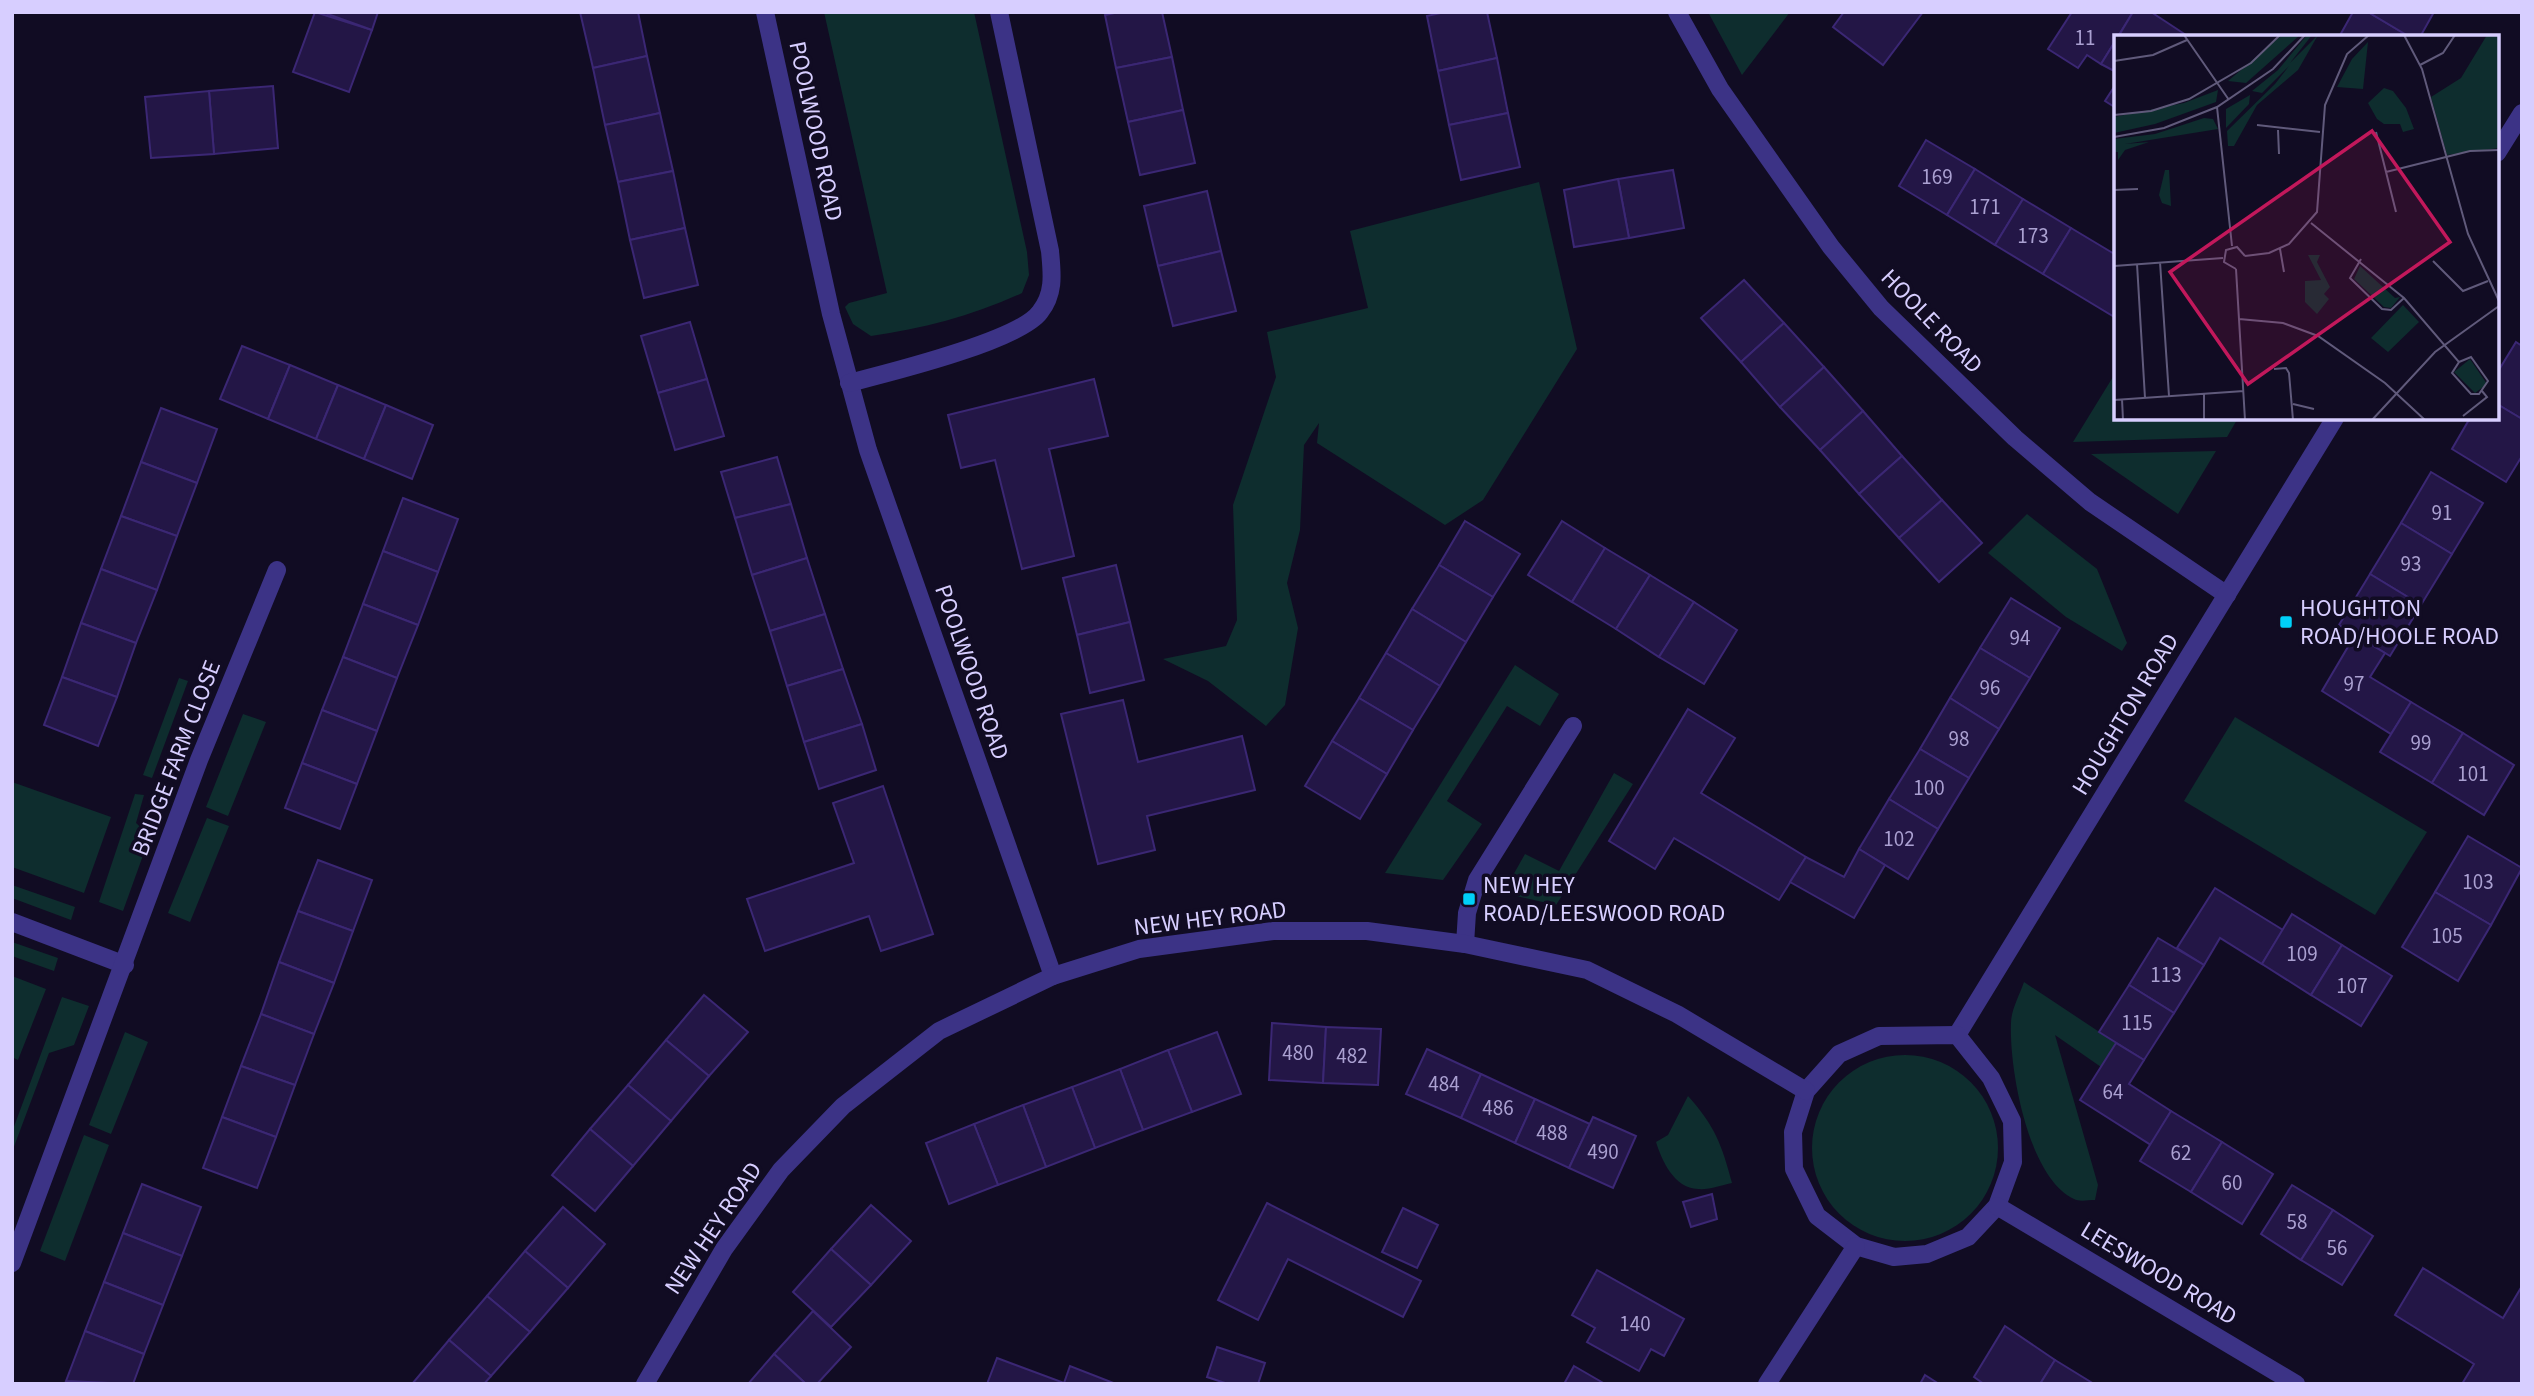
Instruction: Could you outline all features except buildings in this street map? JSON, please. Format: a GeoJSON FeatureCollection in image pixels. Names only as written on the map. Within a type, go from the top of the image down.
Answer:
{"type":"FeatureCollection","features":[{"type":"Feature","properties":{"kind":"street","name":"POOLWOOD ROAD"},"geometry":{"type":"LineString","coordinates":[[765,12],[849,383],[868,450],[1053,976]]}},
{"type":"Feature","properties":{"kind":"street"},"geometry":{"type":"LineString","coordinates":[[849,383],[1001,337],[1040,314],[1053,287],[1050,250],[999,12]]}},
{"type":"Feature","properties":{"kind":"street","name":"HOOLE ROAD"},"geometry":{"type":"LineString","coordinates":[[1677,12],[1720,89],[1831,247],[1881,307],[2015,438],[2090,502],[2227,595]]}},
{"type":"Feature","properties":{"kind":"street"},"geometry":{"type":"LineString","coordinates":[[2499,150],[2522,113]]}},
{"type":"Feature","properties":{"kind":"street","name":"HOUGHTON ROAD"},"geometry":{"type":"LineString","coordinates":[[1957,1035],[2334,420]]}},
{"type":"Feature","properties":{"kind":"street","name":"BRIDGE FARM CLOSE"},"geometry":{"type":"LineString","coordinates":[[12,1263],[199,760],[277,570]]}},
{"type":"Feature","properties":{"kind":"street"},"geometry":{"type":"LineString","coordinates":[[1465,944],[1467,913],[1477,880],[1573,726]]}},
{"type":"Feature","properties":{"kind":"street"},"geometry":{"type":"LineString","coordinates":[[12,922],[125,964]]}},
{"type":"Feature","properties":{"kind":"street","name":"NEW HEY ROAD"},"geometry":{"type":"LineString","coordinates":[[645,1384],[724,1249],[781,1170],[843,1106],[939,1031],[1053,976],[1139,948],[1273,931],[1367,931],[1465,944],[1587,970],[1677,1014],[1806,1091]]}},
{"type":"Feature","properties":{"kind":"street"},"geometry":{"type":"LineString","coordinates":[[1957,1035],[1991,1078],[2012,1121],[2013,1162],[1997,1206],[1968,1237],[1927,1254],[1894,1257],[1856,1247],[1817,1216],[1794,1169],[1793,1132],[1806,1091],[1839,1054],[1880,1036],[1957,1035]]}},
{"type":"Feature","properties":{"kind":"street","name":"LEESWOOD ROAD"},"geometry":{"type":"LineString","coordinates":[[1997,1206],[2296,1384]]}},
{"type":"Feature","properties":{"kind":"street"},"geometry":{"type":"LineString","coordinates":[[1767,1384],[1856,1247]]}},
{"type":"Feature","properties":{"kind":"green space"},"geometry":{"type":"Polygon","coordinates":[[[824,12],[974,12],[1027,252],[1029,275],[1022,293],[967,314],[890,333],[871,336],[853,324],[845,307],[849,303],[887,293],[824,12]]]}},
{"type":"Feature","properties":{"kind":"green space"},"geometry":{"type":"Polygon","coordinates":[[[1708,12],[1790,12],[1742,75],[1708,12]]]}},
{"type":"Feature","properties":{"kind":"green space"},"geometry":{"type":"Polygon","coordinates":[[[1539,182],[1577,349],[1483,500],[1445,525],[1317,443],[1319,423],[1304,445],[1300,530],[1287,583],[1298,628],[1285,705],[1266,726],[1208,681],[1163,659],[1226,646],[1237,620],[1233,505],[1276,377],[1267,332],[1368,308],[1350,231],[1539,182]]]}},
{"type":"Feature","properties":{"kind":"green space"},"geometry":{"type":"Polygon","coordinates":[[[2114,375],[2114,420],[2237,420],[2227,437],[2073,442],[2114,375]]]}},
{"type":"Feature","properties":{"kind":"green space"},"geometry":{"type":"Polygon","coordinates":[[[2216,451],[2178,514],[2091,454],[2216,451]]]}},
{"type":"Feature","properties":{"kind":"green space"},"geometry":{"type":"Polygon","coordinates":[[[2027,514],[2097,569],[2127,643],[2122,651],[2066,617],[1988,553],[2027,514]]]}},
{"type":"Feature","properties":{"kind":"green space"},"geometry":{"type":"Polygon","coordinates":[[[1515,665],[1559,694],[1540,726],[1507,706],[1447,801],[1482,824],[1443,880],[1385,873],[1515,665]]]}},
{"type":"Feature","properties":{"kind":"green space"},"geometry":{"type":"Polygon","coordinates":[[[179,678],[188,681],[152,778],[143,775],[179,678]]]}},
{"type":"Feature","properties":{"kind":"green space"},"geometry":{"type":"Polygon","coordinates":[[[243,714],[266,722],[228,816],[206,807],[243,714]]]}},
{"type":"Feature","properties":{"kind":"green space"},"geometry":{"type":"Polygon","coordinates":[[[2235,717],[2427,832],[2375,915],[2184,801],[2235,717]]]}},
{"type":"Feature","properties":{"kind":"green space"},"geometry":{"type":"Polygon","coordinates":[[[1614,773],[1633,784],[1556,905],[1503,893],[1525,854],[1559,871],[1614,773]]]}},
{"type":"Feature","properties":{"kind":"green space"},"geometry":{"type":"Polygon","coordinates":[[[12,782],[111,817],[84,893],[12,867],[12,782]]]}},
{"type":"Feature","properties":{"kind":"green space"},"geometry":{"type":"Polygon","coordinates":[[[135,794],[144,795],[136,823],[150,836],[123,911],[99,902],[135,794]]]}},
{"type":"Feature","properties":{"kind":"green space"},"geometry":{"type":"Polygon","coordinates":[[[207,818],[229,826],[190,922],[168,913],[207,818]]]}},
{"type":"Feature","properties":{"kind":"green space"},"geometry":{"type":"Polygon","coordinates":[[[12,885],[75,907],[71,920],[12,898],[12,885]]]}},
{"type":"Feature","properties":{"kind":"green space"},"geometry":{"type":"Polygon","coordinates":[[[12,942],[58,958],[54,971],[12,956],[12,942]]]}},
{"type":"Feature","properties":{"kind":"green space"},"geometry":{"type":"Polygon","coordinates":[[[12,976],[46,989],[18,1060],[12,1057],[12,976]]]}},
{"type":"Feature","properties":{"kind":"green space"},"geometry":{"type":"Polygon","coordinates":[[[2024,982],[2116,1043],[2101,1067],[2055,1035],[2098,1185],[2095,1200],[2076,1200],[2058,1187],[2044,1169],[2024,1120],[2014,1067],[2011,1018],[2024,982]]]}},
{"type":"Feature","properties":{"kind":"green space"},"geometry":{"type":"Polygon","coordinates":[[[62,997],[89,1006],[74,1045],[49,1053],[12,1152],[12,1132],[62,997]]]}},
{"type":"Feature","properties":{"kind":"green space"},"geometry":{"type":"Polygon","coordinates":[[[125,1032],[148,1042],[111,1134],[89,1125],[125,1032]]]}},
{"type":"Feature","properties":{"kind":"green space"},"geometry":{"type":"Polygon","coordinates":[[[1905,1055],[1941,1062],[1971,1082],[1991,1112],[1998,1148],[1991,1184],[1971,1214],[1941,1234],[1905,1241],[1869,1234],[1839,1214],[1819,1184],[1812,1148],[1819,1112],[1839,1082],[1869,1062],[1905,1055]]]}},
{"type":"Feature","properties":{"kind":"green space"},"geometry":{"type":"Polygon","coordinates":[[[1688,1096],[1716,1136],[1732,1183],[1707,1189],[1690,1187],[1676,1179],[1666,1165],[1656,1142],[1668,1135],[1688,1096]]]}},
{"type":"Feature","properties":{"kind":"green space"},"geometry":{"type":"Polygon","coordinates":[[[84,1135],[109,1145],[65,1261],[40,1251],[84,1135]]]}},
{"type":"Feature","properties":{"kind":"place","name":"HOUGHTON ROAD/HOOLE ROAD"},"geometry":{"type":"Point","coordinates":[2286,622]}},
{"type":"Feature","properties":{"kind":"place","name":"NEW HEY ROAD/LEESWOOD ROAD"},"geometry":{"type":"Point","coordinates":[1469,899]}}]}
